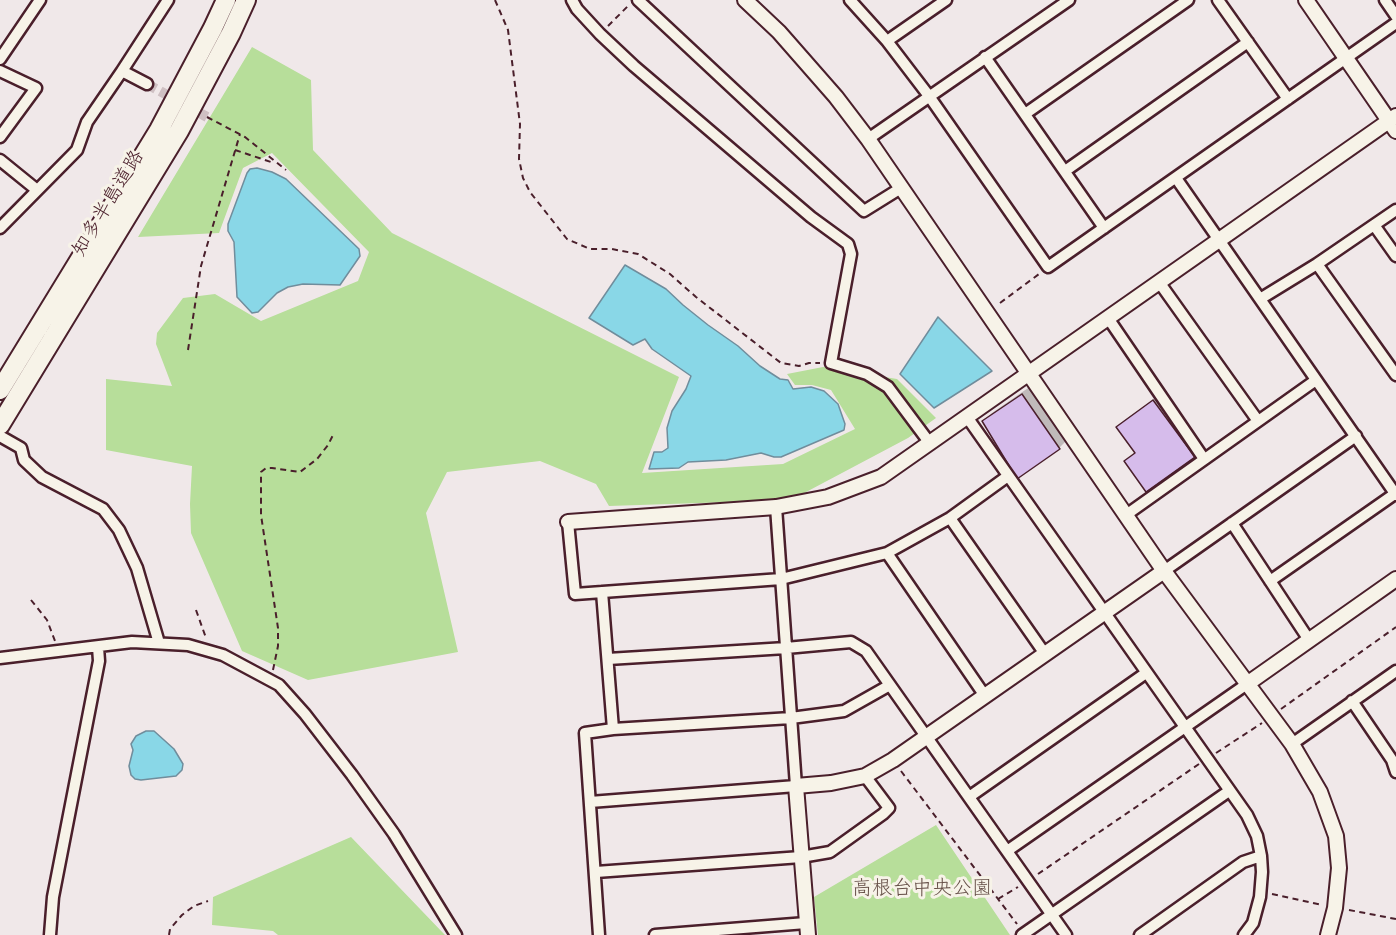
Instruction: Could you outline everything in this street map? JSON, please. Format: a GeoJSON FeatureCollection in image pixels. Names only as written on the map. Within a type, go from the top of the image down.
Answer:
{"type":"FeatureCollection","features":[{"type":"Feature","properties":{"kind":"highway","name":"知多半島道路"},"geometry":{"type":"LineString","coordinates":[[0,390],[159,130],[226,0]]}},
{"type":"Feature","properties":{"kind":"highway","name":"知多半島道路"},"geometry":{"type":"LineString","coordinates":[[0,425],[178,132],[246,0]]}},
{"type":"Feature","properties":{"kind":"street"},"geometry":{"type":"LineString","coordinates":[[0,59],[39,0]]}},
{"type":"Feature","properties":{"kind":"street"},"geometry":{"type":"LineString","coordinates":[[0,228],[77,150],[87,122],[168,0]]}},
{"type":"Feature","properties":{"kind":"street"},"geometry":{"type":"LineString","coordinates":[[572,0],[577,9],[600,34],[634,66],[811,217],[848,244],[851,254],[831,363],[867,374],[888,387],[929,442]]}},
{"type":"Feature","properties":{"kind":"street"},"geometry":{"type":"LineString","coordinates":[[636,0],[864,211],[902,188]]}},
{"type":"Feature","properties":{"kind":"street"},"geometry":{"type":"LineString","coordinates":[[745,0],[779,32],[836,97],[868,139],[1164,571],[1292,744],[1320,792],[1336,836],[1339,868],[1335,908],[1328,935]]}},
{"type":"Feature","properties":{"kind":"street"},"geometry":{"type":"LineString","coordinates":[[850,0],[887,41],[929,96],[1048,267],[1396,22]]}},
{"type":"Feature","properties":{"kind":"street"},"geometry":{"type":"LineString","coordinates":[[887,41],[946,0]]}},
{"type":"Feature","properties":{"kind":"street"},"geometry":{"type":"LineString","coordinates":[[1024,114],[1188,0]]}},
{"type":"Feature","properties":{"kind":"street"},"geometry":{"type":"LineString","coordinates":[[1218,0],[1288,99]]}},
{"type":"Feature","properties":{"kind":"street"},"geometry":{"type":"LineString","coordinates":[[1008,476],[950,518],[887,553],[781,579],[575,594],[568,522],[776,507],[828,497],[881,477],[1219,240],[1394,123],[1345,58],[1306,0]]}},
{"type":"Feature","properties":{"kind":"street"},"geometry":{"type":"LineString","coordinates":[[1385,0],[1396,16]]}},
{"type":"Feature","properties":{"kind":"street"},"geometry":{"type":"LineString","coordinates":[[868,139],[1063,2]]}},
{"type":"Feature","properties":{"kind":"street"},"geometry":{"type":"LineString","coordinates":[[1065,171],[1248,42]]}},
{"type":"Feature","properties":{"kind":"street"},"geometry":{"type":"LineString","coordinates":[[985,57],[1104,228]]}},
{"type":"Feature","properties":{"kind":"street"},"geometry":{"type":"LineString","coordinates":[[0,71],[36,88],[0,136]]}},
{"type":"Feature","properties":{"kind":"street"},"geometry":{"type":"LineString","coordinates":[[122,71],[147,84]]}},
{"type":"Feature","properties":{"kind":"street"},"geometry":{"type":"LineString","coordinates":[[0,160],[38,190]]}},
{"type":"Feature","properties":{"kind":"street"},"geometry":{"type":"LineString","coordinates":[[1176,177],[1396,494],[1270,581]]}},
{"type":"Feature","properties":{"kind":"street"},"geometry":{"type":"LineString","coordinates":[[1260,299],[1317,264],[1396,210]]}},
{"type":"Feature","properties":{"kind":"street"},"geometry":{"type":"LineString","coordinates":[[1374,225],[1396,256]]}},
{"type":"Feature","properties":{"kind":"street"},"geometry":{"type":"LineString","coordinates":[[1317,264],[1396,375]]}},
{"type":"Feature","properties":{"kind":"street"},"geometry":{"type":"LineString","coordinates":[[1159,282],[1258,421]]}},
{"type":"Feature","properties":{"kind":"street"},"geometry":{"type":"LineString","coordinates":[[1108,318],[1204,459]]}},
{"type":"Feature","properties":{"kind":"street"},"geometry":{"type":"LineString","coordinates":[[1126,515],[1316,380]]}},
{"type":"Feature","properties":{"kind":"street"},"geometry":{"type":"LineString","coordinates":[[967,417],[1247,815],[1257,836],[1261,856],[1261,892],[1253,922],[1244,935]]}},
{"type":"Feature","properties":{"kind":"street"},"geometry":{"type":"LineString","coordinates":[[0,436],[21,448],[24,460],[42,477],[103,509],[119,530],[137,568],[159,643]]}},
{"type":"Feature","properties":{"kind":"street"},"geometry":{"type":"LineString","coordinates":[[590,802],[831,783],[865,776],[893,760],[1356,436]]}},
{"type":"Feature","properties":{"kind":"street"},"geometry":{"type":"LineString","coordinates":[[655,935],[807,929],[776,507]]}},
{"type":"Feature","properties":{"kind":"street"},"geometry":{"type":"LineString","coordinates":[[950,518],[1045,654]]}},
{"type":"Feature","properties":{"kind":"street"},"geometry":{"type":"LineString","coordinates":[[1232,523],[1309,640]]}},
{"type":"Feature","properties":{"kind":"street"},"geometry":{"type":"LineString","coordinates":[[887,553],[985,696]]}},
{"type":"Feature","properties":{"kind":"street"},"geometry":{"type":"LineString","coordinates":[[1007,852],[1396,579]]}},
{"type":"Feature","properties":{"kind":"street"},"geometry":{"type":"LineString","coordinates":[[602,592],[613,729]]}},
{"type":"Feature","properties":{"kind":"street"},"geometry":{"type":"LineString","coordinates":[[0,658],[132,642],[188,645],[239,662],[279,685],[352,775],[394,834],[456,935]]}},
{"type":"Feature","properties":{"kind":"street"},"geometry":{"type":"LineString","coordinates":[[608,659],[851,642],[866,651],[1066,935]]}},
{"type":"Feature","properties":{"kind":"street"},"geometry":{"type":"LineString","coordinates":[[50,935],[53,897],[99,661],[98,647]]}},
{"type":"Feature","properties":{"kind":"street"},"geometry":{"type":"LineString","coordinates":[[1292,744],[1396,671]]}},
{"type":"Feature","properties":{"kind":"street"},"geometry":{"type":"LineString","coordinates":[[969,797],[1146,673]]}},
{"type":"Feature","properties":{"kind":"street"},"geometry":{"type":"LineString","coordinates":[[599,935],[585,733],[613,729],[791,718],[844,711],[890,685]]}},
{"type":"Feature","properties":{"kind":"street"},"geometry":{"type":"LineString","coordinates":[[1352,701],[1394,759],[1396,772]]}},
{"type":"Feature","properties":{"kind":"street"},"geometry":{"type":"LineString","coordinates":[[596,872],[801,857],[830,852],[889,808],[865,776]]}},
{"type":"Feature","properties":{"kind":"street"},"geometry":{"type":"LineString","coordinates":[[1023,934],[1229,791]]}},
{"type":"Feature","properties":{"kind":"street"},"geometry":{"type":"LineString","coordinates":[[1140,935],[1243,862],[1261,856]]}},
{"type":"Feature","properties":{"kind":"path"},"geometry":{"type":"LineString","coordinates":[[495,0],[508,30],[520,124],[519,159],[523,178],[530,192],[567,239],[590,249],[625,251],[638,254],[651,261],[781,363],[799,366],[809,363],[831,363]]}},
{"type":"Feature","properties":{"kind":"path"},"geometry":{"type":"LineString","coordinates":[[600,34],[636,0]]}},
{"type":"Feature","properties":{"kind":"path"},"geometry":{"type":"LineString","coordinates":[[207,117],[240,134],[286,170]]}},
{"type":"Feature","properties":{"kind":"path"},"geometry":{"type":"LineString","coordinates":[[188,350],[201,266],[240,134]]}},
{"type":"Feature","properties":{"kind":"path"},"geometry":{"type":"LineString","coordinates":[[235,150],[271,162],[273,160]]}},
{"type":"Feature","properties":{"kind":"path"},"geometry":{"type":"LineString","coordinates":[[1000,303],[1048,267]]}},
{"type":"Feature","properties":{"kind":"path"},"geometry":{"type":"LineString","coordinates":[[268,679],[278,646],[278,628],[261,515],[261,472],[266,468],[272,468],[300,472],[317,459],[333,435]]}},
{"type":"Feature","properties":{"kind":"path"},"geometry":{"type":"LineString","coordinates":[[31,600],[47,620],[57,652]]}},
{"type":"Feature","properties":{"kind":"path"},"geometry":{"type":"LineString","coordinates":[[196,610],[208,644],[206,650]]}},
{"type":"Feature","properties":{"kind":"path"},"geometry":{"type":"LineString","coordinates":[[1279,711],[1396,627]]}},
{"type":"Feature","properties":{"kind":"path"},"geometry":{"type":"LineString","coordinates":[[998,899],[1263,722]]}},
{"type":"Feature","properties":{"kind":"path"},"geometry":{"type":"LineString","coordinates":[[893,760],[1023,934]]}},
{"type":"Feature","properties":{"kind":"path"},"geometry":{"type":"LineString","coordinates":[[1261,892],[1396,919]]}},
{"type":"Feature","properties":{"kind":"path"},"geometry":{"type":"LineString","coordinates":[[170,935],[170,929],[182,915],[194,906],[208,901]]}},
{"type":"Feature","properties":{"kind":"green space"},"geometry":{"type":"Polygon","coordinates":[[[252,47],[311,80],[313,150],[392,233],[679,377],[642,473],[783,464],[855,429],[831,390],[812,385],[795,385],[787,374],[823,367],[897,379],[936,418],[908,438],[791,500],[609,506],[596,484],[540,461],[447,472],[426,513],[458,652],[308,680],[242,651],[191,533],[192,466],[106,450],[106,379],[172,386],[156,344],[157,333],[183,298],[215,294],[261,321],[358,281],[369,252],[272,153],[243,168],[219,233],[138,237],[252,47]]]}},
{"type":"Feature","properties":{"kind":"green space","name":"高根台中央公園"},"geometry":{"type":"Polygon","coordinates":[[[936,825],[1010,935],[818,935],[814,897],[936,825]]]}},
{"type":"Feature","properties":{"kind":"green space"},"geometry":{"type":"Polygon","coordinates":[[[351,837],[445,935],[278,935],[273,931],[212,925],[213,897],[351,837]]]}},
{"type":"Feature","properties":{"kind":"water"},"geometry":{"type":"Polygon","coordinates":[[[257,168],[286,179],[359,249],[360,256],[340,285],[303,284],[288,287],[277,293],[258,312],[252,313],[237,297],[234,242],[228,231],[228,224],[247,173],[250,169],[257,168]]]}},
{"type":"Feature","properties":{"kind":"water"},"geometry":{"type":"Polygon","coordinates":[[[625,265],[666,289],[760,366],[780,379],[788,380],[793,389],[811,387],[824,391],[838,404],[845,424],[844,430],[781,457],[761,453],[726,460],[688,462],[679,468],[649,469],[654,452],[662,452],[668,448],[667,428],[672,411],[686,389],[691,376],[652,349],[645,339],[633,345],[589,318],[625,265]]]}},
{"type":"Feature","properties":{"kind":"water"},"geometry":{"type":"Polygon","coordinates":[[[938,317],[992,371],[934,408],[900,374],[938,317]]]}},
{"type":"Feature","properties":{"kind":"water"},"geometry":{"type":"Polygon","coordinates":[[[146,731],[154,731],[174,749],[183,764],[182,770],[176,776],[141,780],[131,775],[129,766],[133,750],[131,744],[136,736],[146,731]]]}},
{"type":"Feature","properties":{"kind":"building"},"geometry":{"type":"Polygon","coordinates":[[[1022,394],[1060,449],[1017,479],[982,421],[1022,394]]]}},
{"type":"Feature","properties":{"kind":"building"},"geometry":{"type":"Polygon","coordinates":[[[1153,400],[1195,457],[1146,492],[1124,461],[1135,453],[1116,427],[1153,400]]]}},
{"type":"Feature","properties":{"kind":"tunnel"},"geometry":{"type":"LineString","coordinates":[[147,84],[207,117]]}}]}
